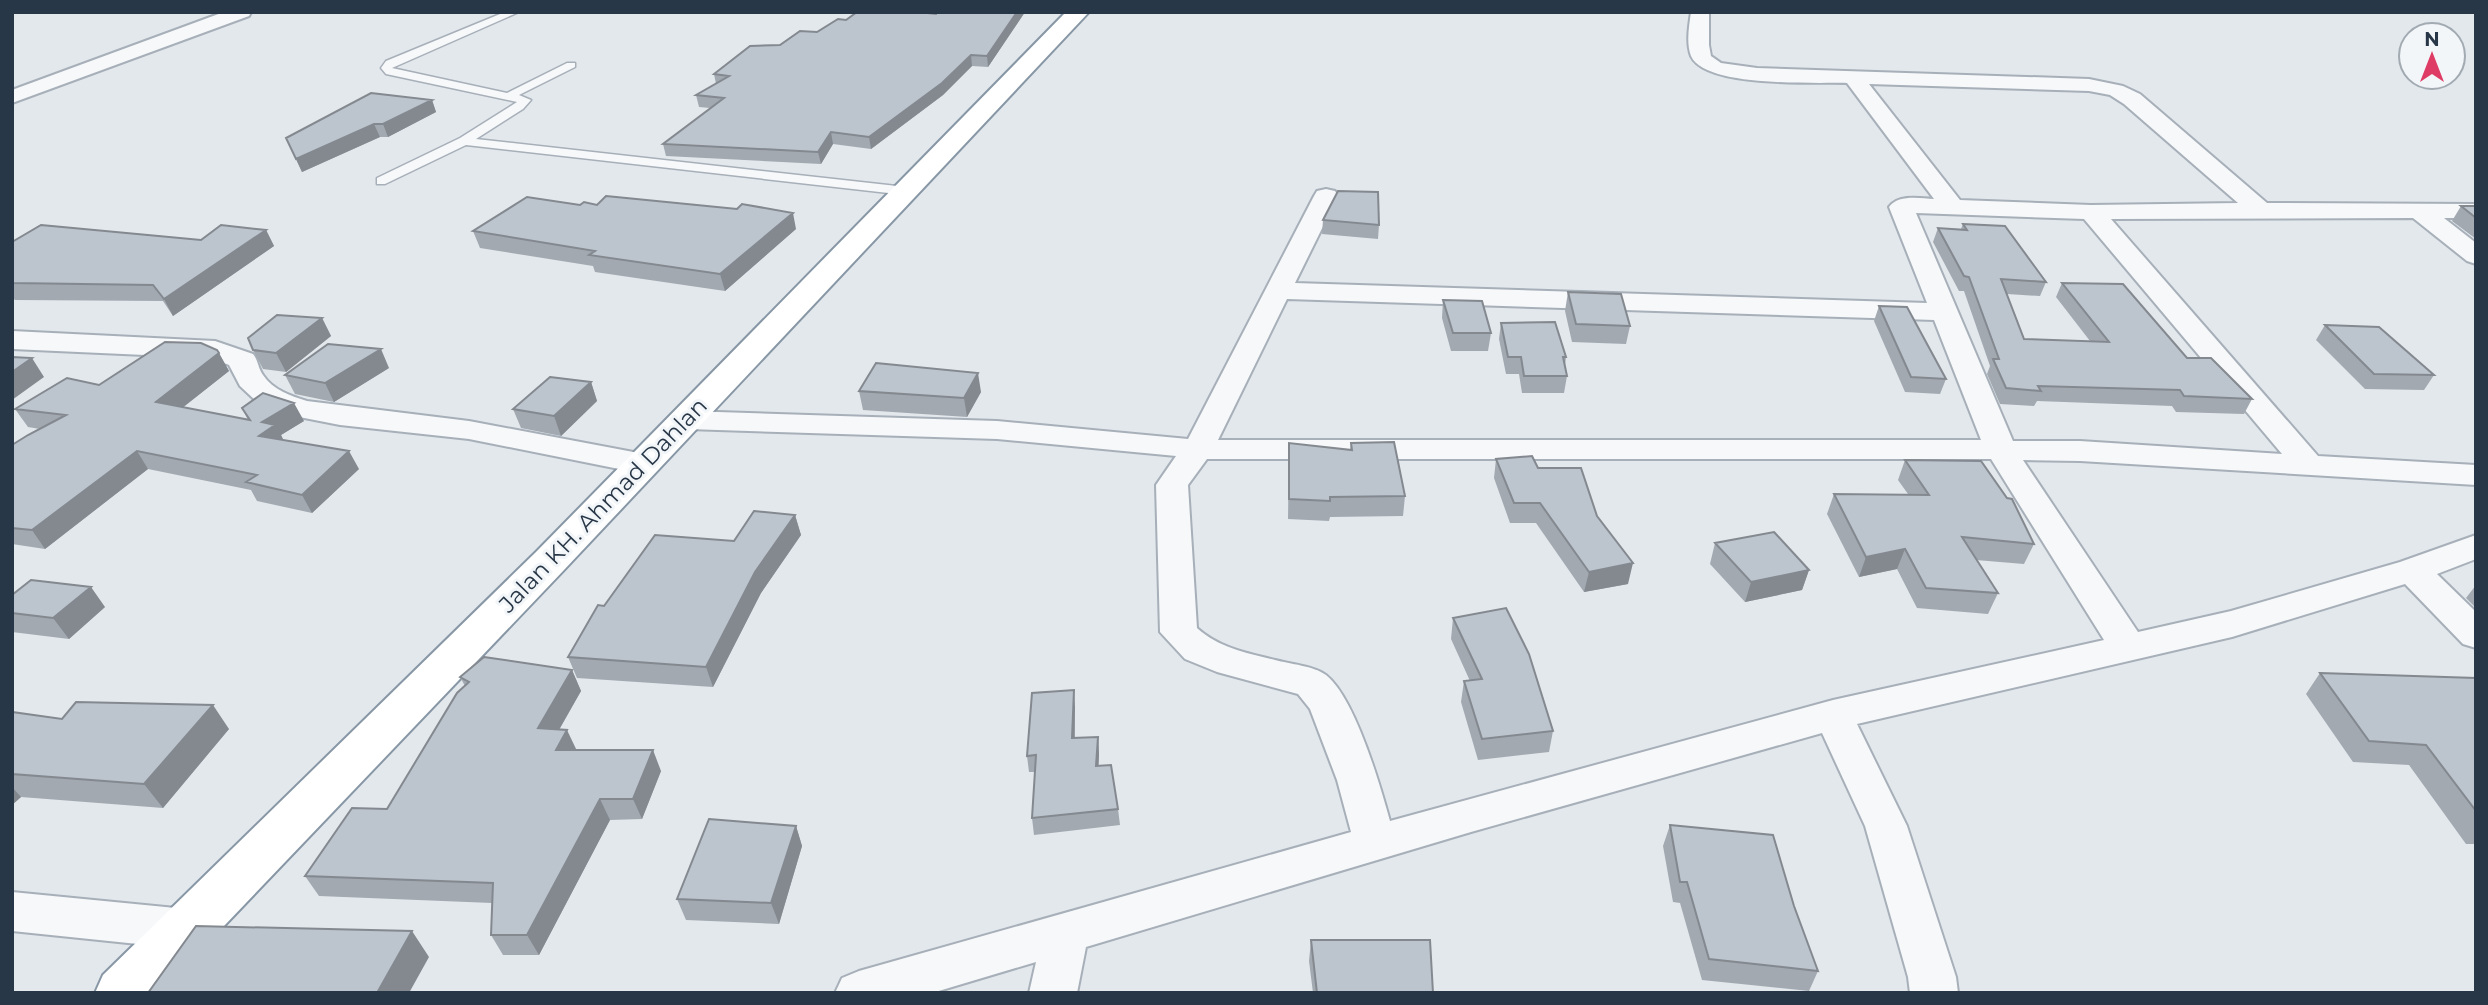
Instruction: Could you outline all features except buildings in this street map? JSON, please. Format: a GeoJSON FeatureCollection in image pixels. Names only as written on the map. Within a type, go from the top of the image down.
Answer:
{"type":"FeatureCollection","features":[{"type":"Feature","properties":{"kind":"highway","name":"Jalan KH. Ahmad Dahlan"},"geometry":{"type":"LineString","coordinates":[[123,993],[687,420],[1077,12]]}},
{"type":"Feature","properties":{"kind":"street"},"geometry":{"type":"LineString","coordinates":[[12,97],[242,12]]}},
{"type":"Feature","properties":{"kind":"street"},"geometry":{"type":"LineString","coordinates":[[1700,12],[1698,45],[1702,61],[1708,66],[1757,74],[2089,85],[2116,90],[2132,99],[2261,210]]}},
{"type":"Feature","properties":{"kind":"street"},"geometry":{"type":"LineString","coordinates":[[1854,78],[1952,206]]}},
{"type":"Feature","properties":{"kind":"street"},"geometry":{"type":"LineString","coordinates":[[1326,195],[1198,449],[1172,485],[1179,632],[1198,650],[1230,662],[1311,684],[1327,702],[1359,780],[1375,843]]}},
{"type":"Feature","properties":{"kind":"street"},"geometry":{"type":"LineString","coordinates":[[2129,648],[2001,450],[1901,207],[1952,206],[2091,212],[2476,211]]}},
{"type":"Feature","properties":{"kind":"street"},"geometry":{"type":"LineString","coordinates":[[2419,211],[2476,256]]}},
{"type":"Feature","properties":{"kind":"street"},"geometry":{"type":"LineString","coordinates":[[2091,212],[2309,466]]}},
{"type":"Feature","properties":{"kind":"street"},"geometry":{"type":"LineString","coordinates":[[1278,291],[1943,312]]}},
{"type":"Feature","properties":{"kind":"street"},"geometry":{"type":"LineString","coordinates":[[12,340],[215,351],[243,360],[254,384],[282,403],[334,414],[486,433],[644,464]]}},
{"type":"Feature","properties":{"kind":"street"},"geometry":{"type":"LineString","coordinates":[[687,420],[997,430],[1198,449],[2080,451],[2476,475]]}},
{"type":"Feature","properties":{"kind":"street"},"geometry":{"type":"LineString","coordinates":[[859,993],[1375,843],[1833,715],[2232,624],[2412,570],[2476,546]]}},
{"type":"Feature","properties":{"kind":"street"},"geometry":{"type":"LineString","coordinates":[[2412,570],[2476,635]]}},
{"type":"Feature","properties":{"kind":"street"},"geometry":{"type":"LineString","coordinates":[[1833,715],[1886,826],[1932,977],[1934,993]]}},
{"type":"Feature","properties":{"kind":"street"},"geometry":{"type":"LineString","coordinates":[[12,911],[186,929]]}},
{"type":"Feature","properties":{"kind":"street"},"geometry":{"type":"LineString","coordinates":[[1052,993],[1065,935]]}},
{"type":"Feature","properties":{"kind":"lane"},"geometry":{"type":"LineString","coordinates":[[381,181],[464,141],[524,102],[390,72],[386,68],[390,63],[514,12]]}},
{"type":"Feature","properties":{"kind":"lane"},"geometry":{"type":"LineString","coordinates":[[507,97],[571,65]]}},
{"type":"Feature","properties":{"kind":"lane"},"geometry":{"type":"LineString","coordinates":[[464,141],[906,191]]}}]}
